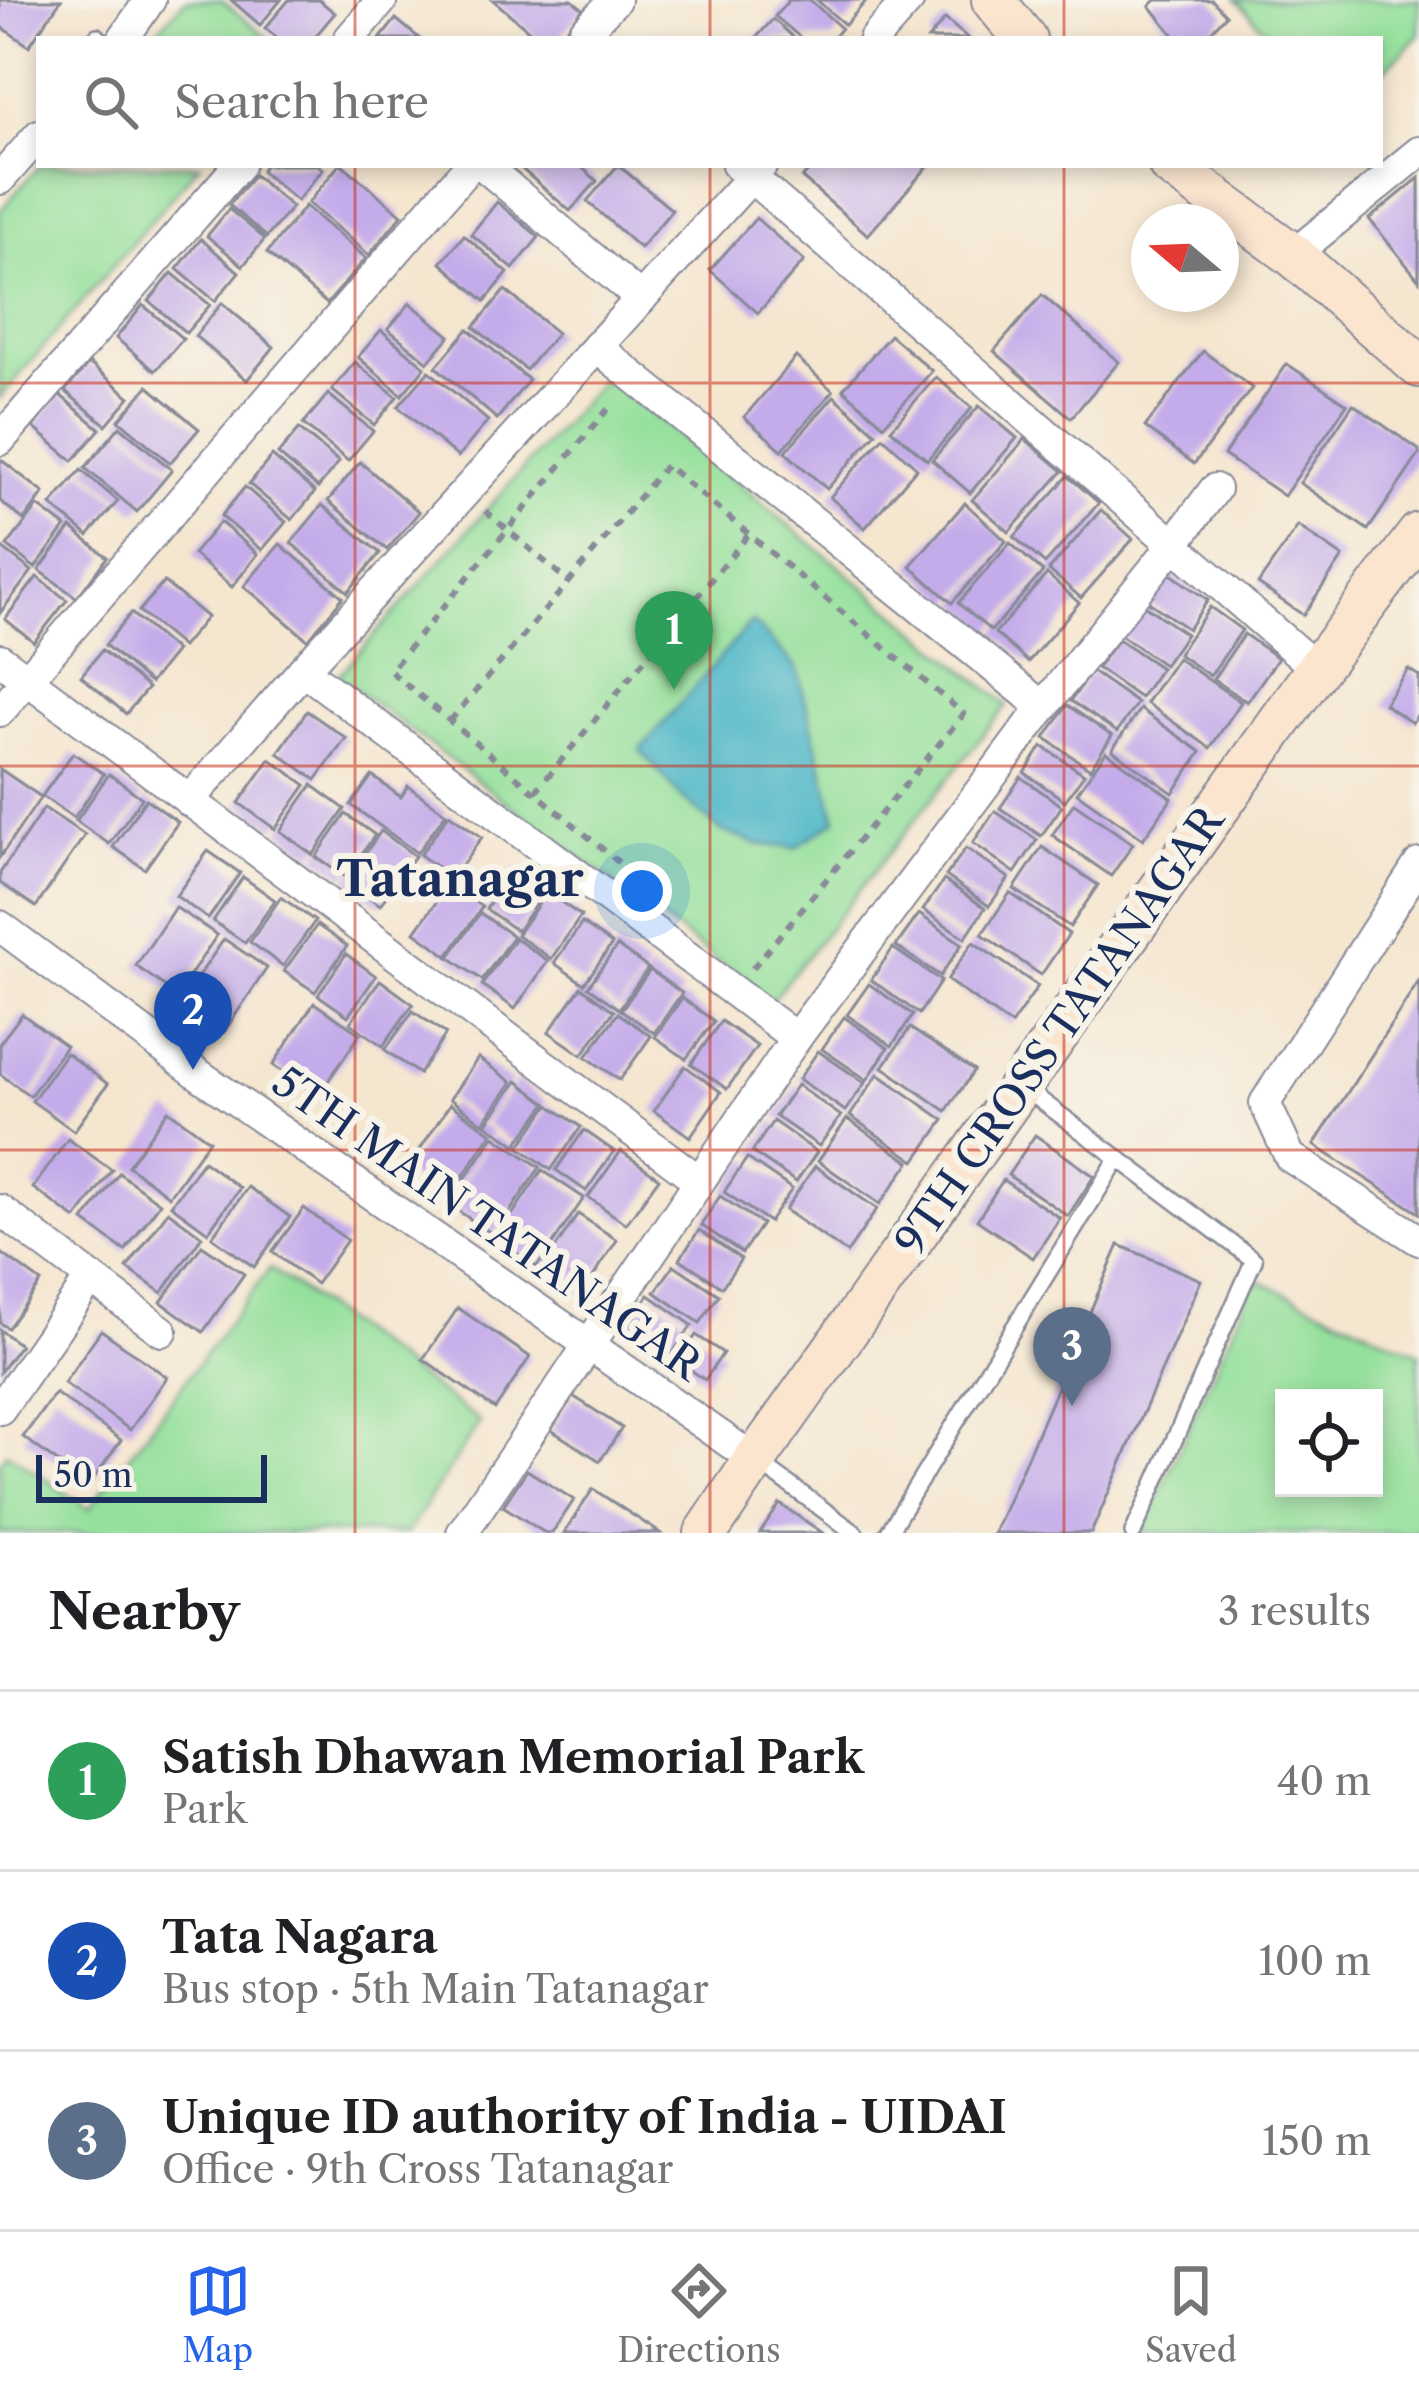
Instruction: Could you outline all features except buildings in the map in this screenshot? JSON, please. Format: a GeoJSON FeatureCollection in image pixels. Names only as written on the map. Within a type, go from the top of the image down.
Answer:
{"type":"FeatureCollection","features":[{"type":"Feature","properties":{"kind":"street"},"geometry":{"type":"LineString","coordinates":[[109,36],[150,0]]}},
{"type":"Feature","properties":{"kind":"street"},"geometry":{"type":"LineString","coordinates":[[586,36],[615,0]]}},
{"type":"Feature","properties":{"kind":"street"},"geometry":{"type":"LineString","coordinates":[[877,36],[909,0]]}},
{"type":"Feature","properties":{"kind":"street"},"geometry":{"type":"LineString","coordinates":[[993,0],[1023,36]]}},
{"type":"Feature","properties":{"kind":"street"},"geometry":{"type":"LineString","coordinates":[[351,36],[376,2]]}},
{"type":"Feature","properties":{"kind":"street"},"geometry":{"type":"LineString","coordinates":[[0,179],[36,139]]}},
{"type":"Feature","properties":{"kind":"street"},"geometry":{"type":"LineString","coordinates":[[1293,255],[1419,152]]}},
{"type":"Feature","properties":{"kind":"street"},"geometry":{"type":"LineString","coordinates":[[0,440],[236,168]]}},
{"type":"Feature","properties":{"kind":"street"},"geometry":{"type":"LineString","coordinates":[[0,712],[467,168]]}},
{"type":"Feature","properties":{"kind":"street"},"geometry":{"type":"LineString","coordinates":[[487,168],[640,299]]}},
{"type":"Feature","properties":{"kind":"street"},"geometry":{"type":"LineString","coordinates":[[1174,168],[1293,255],[1419,366]]}},
{"type":"Feature","properties":{"kind":"street"},"geometry":{"type":"LineString","coordinates":[[189,801],[640,299],[750,169],[1317,669]]}},
{"type":"Feature","properties":{"kind":"street"},"geometry":{"type":"LineString","coordinates":[[597,347],[1043,707]]}},
{"type":"Feature","properties":{"kind":"street"},"geometry":{"type":"LineString","coordinates":[[462,1533],[796,1038],[1043,707],[1215,489]]}},
{"type":"Feature","properties":{"kind":"street","name":"9TH CROSS TATANAGAR"},"geometry":{"type":"LineString","coordinates":[[706,1533],[1317,669],[1419,534]]}},
{"type":"Feature","properties":{"kind":"street"},"geometry":{"type":"LineString","coordinates":[[0,659],[698,1180]]}},
{"type":"Feature","properties":{"kind":"street"},"geometry":{"type":"LineString","coordinates":[[303,670],[796,1038]]}},
{"type":"Feature","properties":{"kind":"street"},"geometry":{"type":"LineString","coordinates":[[1419,864],[1265,1103],[1290,1157],[1419,1240]]}},
{"type":"Feature","properties":{"kind":"street","name":"5TH MAIN TATANAGAR"},"geometry":{"type":"LineString","coordinates":[[0,926],[201,1076],[754,1460]]}},
{"type":"Feature","properties":{"kind":"street"},"geometry":{"type":"LineString","coordinates":[[0,1210],[162,1331]]}},
{"type":"Feature","properties":{"kind":"street"},"geometry":{"type":"LineString","coordinates":[[0,1409],[91,1278]]}},
{"type":"Feature","properties":{"kind":"lane"},"geometry":{"type":"LineString","coordinates":[[1020,1086],[1254,1260],[1133,1533]]}},
{"type":"Feature","properties":{"kind":"lane"},"geometry":{"type":"LineString","coordinates":[[888,1533],[1118,1159]]}},
{"type":"Feature","properties":{"kind":"lane"},"geometry":{"type":"LineString","coordinates":[[754,1460],[855,1533]]}},
{"type":"Feature","properties":{"kind":"path"},"geometry":{"type":"LineString","coordinates":[[608,409],[391,671],[642,882]]}},
{"type":"Feature","properties":{"kind":"path"},"geometry":{"type":"LineString","coordinates":[[450,721],[666,465],[749,534],[964,714],[750,972]]}},
{"type":"Feature","properties":{"kind":"path"},"geometry":{"type":"LineString","coordinates":[[463,494],[569,582]]}},
{"type":"Feature","properties":{"kind":"path"},"geometry":{"type":"LineString","coordinates":[[535,792],[749,534]]}},
{"type":"Feature","properties":{"kind":"green space"},"geometry":{"type":"Polygon","coordinates":[[[185,0],[221,0],[265,36],[153,36],[185,0]]]}},
{"type":"Feature","properties":{"kind":"green space"},"geometry":{"type":"Polygon","coordinates":[[[1236,0],[1419,0],[1419,36],[1383,71],[1383,36],[1271,36],[1236,0]]]}},
{"type":"Feature","properties":{"kind":"green space"},"geometry":{"type":"Polygon","coordinates":[[[37,168],[196,168],[0,398],[0,211],[37,168]]]}},
{"type":"Feature","properties":{"kind":"green space"},"geometry":{"type":"Polygon","coordinates":[[[607,375],[1007,705],[771,1001],[338,676],[607,375]]]}},
{"type":"Feature","properties":{"kind":"green space"},"geometry":{"type":"Polygon","coordinates":[[[270,1268],[480,1422],[407,1533],[0,1533],[0,1463],[7,1452],[89,1509],[270,1268]]]}},
{"type":"Feature","properties":{"kind":"green space"},"geometry":{"type":"Polygon","coordinates":[[[1255,1279],[1419,1353],[1419,1533],[1142,1533],[1255,1279]]]}},
{"type":"Feature","properties":{"kind":"water"},"geometry":{"type":"Polygon","coordinates":[[[752,621],[797,668],[836,820],[795,848],[755,844],[720,830],[681,797],[640,750],[752,621]]]}},
{"type":"Feature","properties":{"kind":"place","name":"Satish Dhawan Memorial Park"},"geometry":{"type":"Point","coordinates":[674,690]}},
{"type":"Feature","properties":{"kind":"place","name":"Tata Nagara"},"geometry":{"type":"Point","coordinates":[193,1070]}},
{"type":"Feature","properties":{"kind":"place","name":"Unique ID authority of India - UIDAI"},"geometry":{"type":"Point","coordinates":[1072,1406]}},
{"type":"Feature","properties":{"kind":"district","name":"Tatanagar"},"geometry":{"type":"Point","coordinates":[460,878]}}]}
